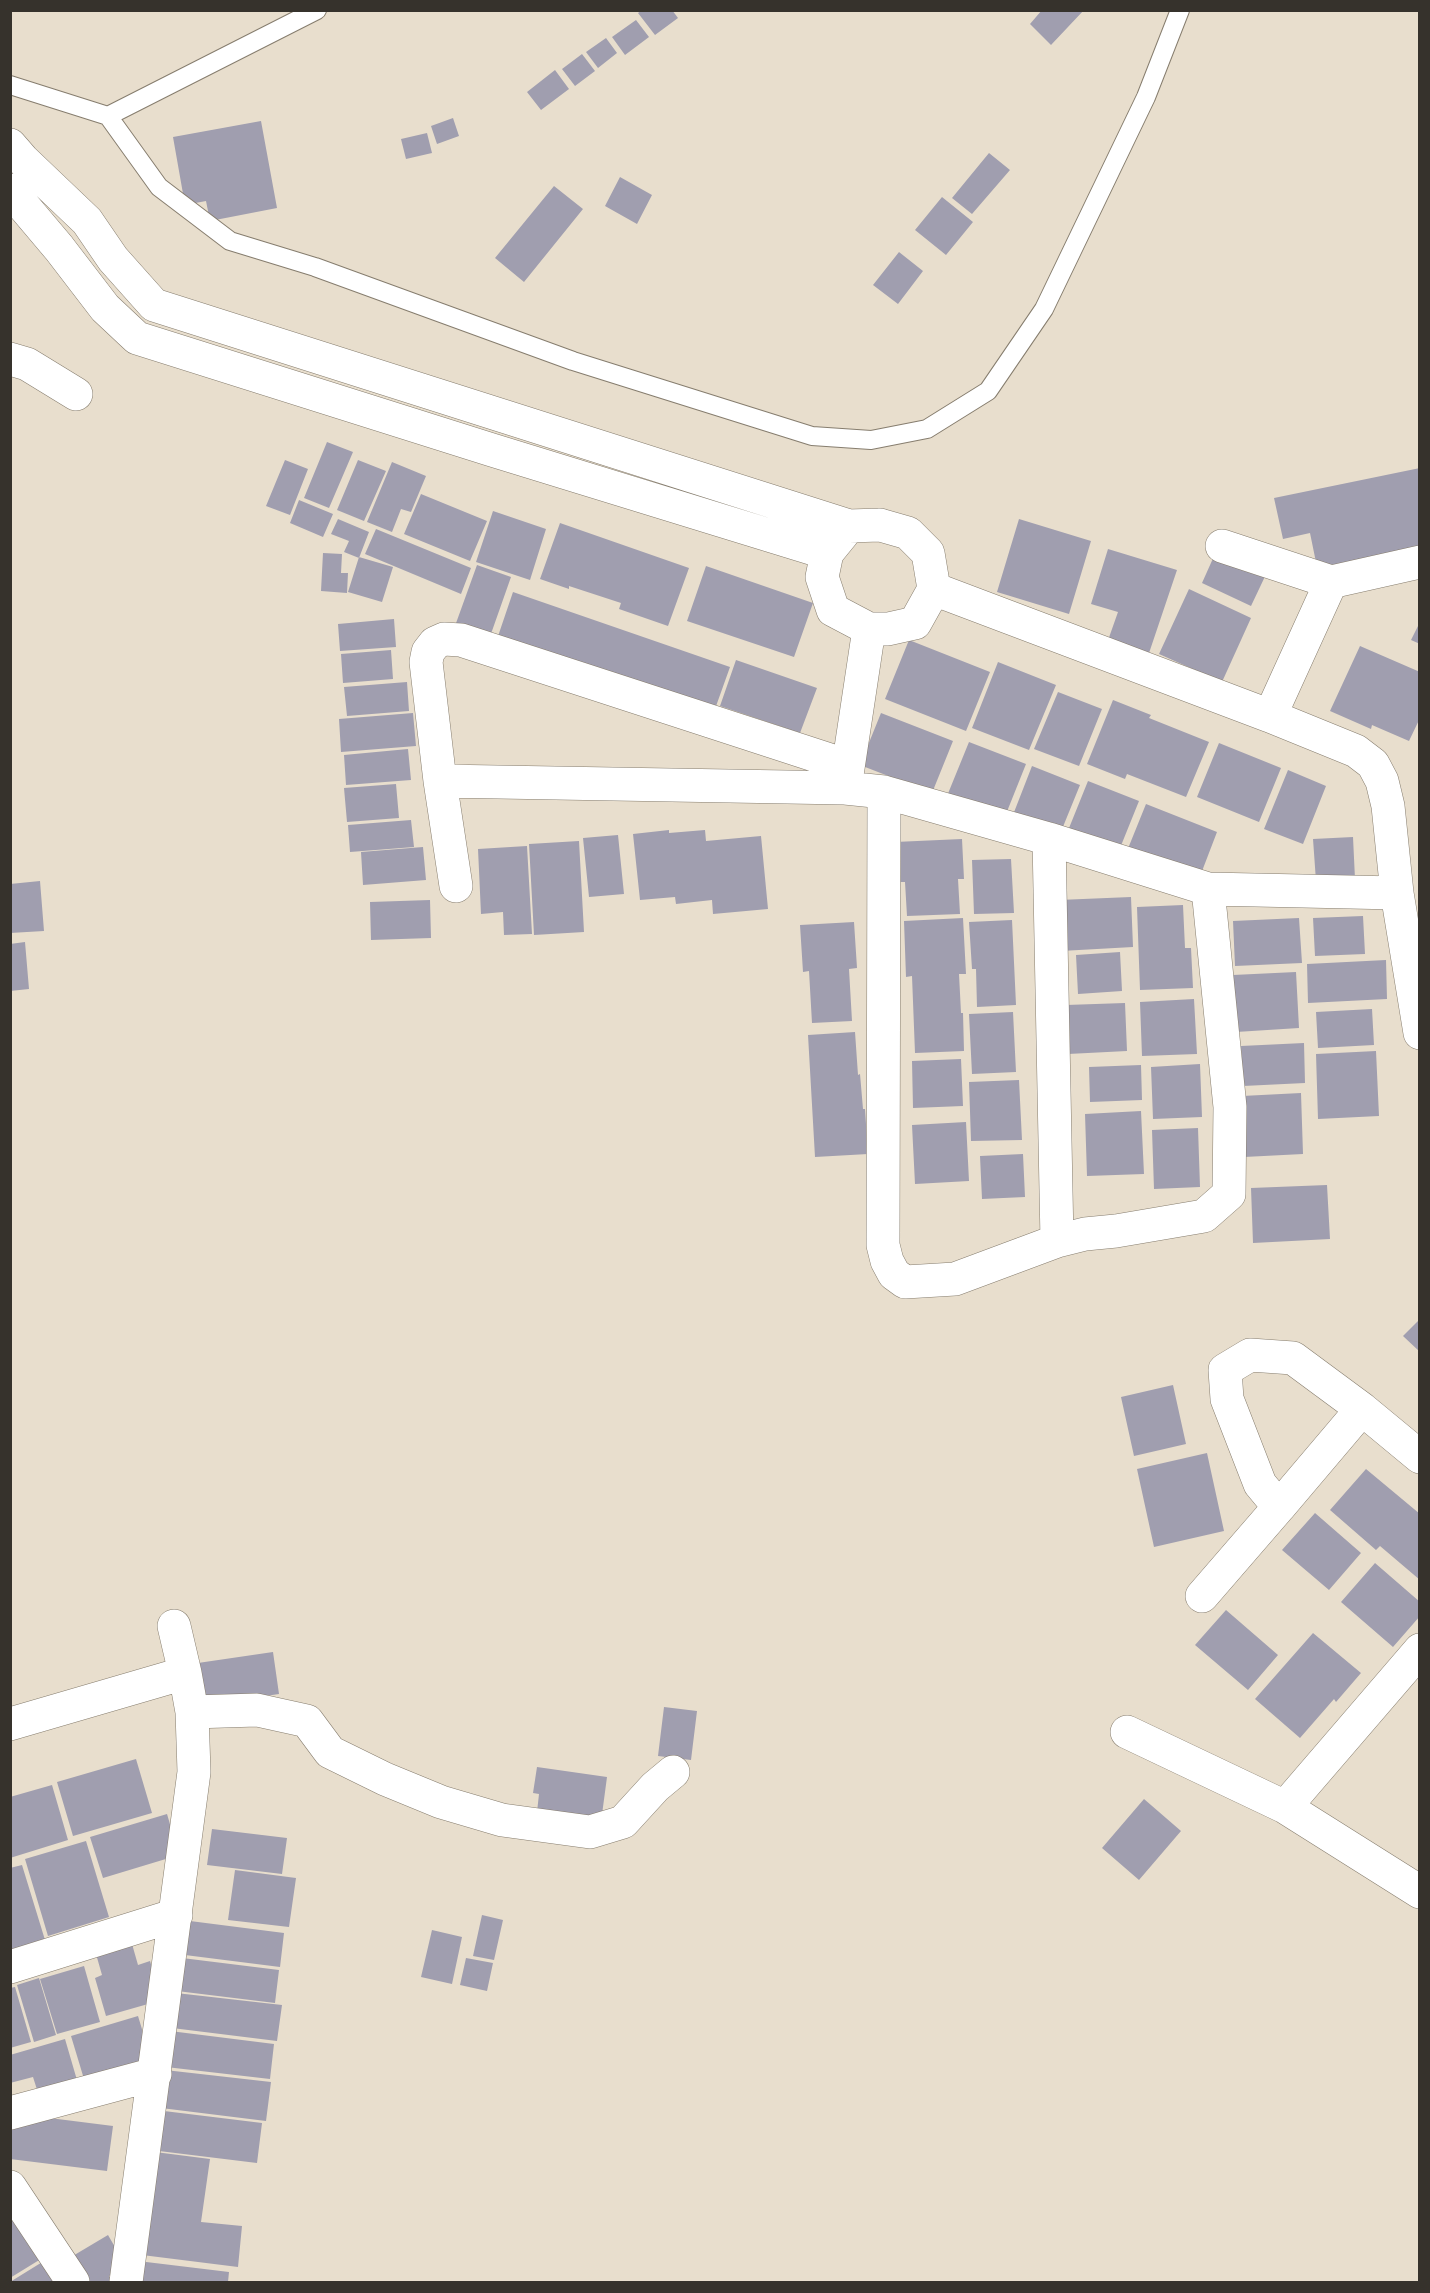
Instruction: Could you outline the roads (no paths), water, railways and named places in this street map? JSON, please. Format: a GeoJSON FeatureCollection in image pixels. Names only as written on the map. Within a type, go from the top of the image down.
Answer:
{"type":"FeatureCollection","features":[{"type":"Feature","properties":{"kind":"street"},"geometry":{"type":"LineString","coordinates":[[10,145],[87,220],[113,259],[154,306],[849,526],[880,525],[908,533],[928,553],[934,589],[915,623],[888,629],[869,629],[833,610],[822,577],[827,553],[849,526]]}},
{"type":"Feature","properties":{"kind":"street"},"geometry":{"type":"LineString","coordinates":[[10,190],[105,308],[137,338],[827,553]]}},
{"type":"Feature","properties":{"kind":"street"},"geometry":{"type":"LineString","coordinates":[[10,359],[27,364],[76,394]]}},
{"type":"Feature","properties":{"kind":"street"},"geometry":{"type":"LineString","coordinates":[[1222,546],[1331,582],[1419,562]]}},
{"type":"Feature","properties":{"kind":"street"},"geometry":{"type":"LineString","coordinates":[[1270,716],[1331,582]]}},
{"type":"Feature","properties":{"kind":"street"},"geometry":{"type":"LineString","coordinates":[[934,589],[1270,716],[1356,752],[1372,764],[1382,781],[1388,806],[1397,893],[1419,1032]]}},
{"type":"Feature","properties":{"kind":"street"},"geometry":{"type":"LineString","coordinates":[[846,777],[869,629]]}},
{"type":"Feature","properties":{"kind":"street"},"geometry":{"type":"LineString","coordinates":[[456,886],[440,781],[426,662],[428,652],[435,643],[444,639],[461,640],[884,792],[1049,839],[1208,889],[1397,893]]}},
{"type":"Feature","properties":{"kind":"street"},"geometry":{"type":"LineString","coordinates":[[440,781],[846,777]]}},
{"type":"Feature","properties":{"kind":"street"},"geometry":{"type":"LineString","coordinates":[[884,792],[883,1245],[887,1261],[894,1274],[904,1282],[955,1280],[1057,1241],[1085,1234],[1204,1216],[1229,1194],[1230,1107],[1208,889]]}},
{"type":"Feature","properties":{"kind":"street"},"geometry":{"type":"LineString","coordinates":[[1049,839],[1057,1241]]}},
{"type":"Feature","properties":{"kind":"street"},"geometry":{"type":"LineString","coordinates":[[1279,1507],[1260,1484],[1227,1399],[1225,1370],[1250,1355],[1293,1359],[1362,1409],[1419,1457]]}},
{"type":"Feature","properties":{"kind":"street"},"geometry":{"type":"LineString","coordinates":[[1202,1596],[1362,1409]]}},
{"type":"Feature","properties":{"kind":"street"},"geometry":{"type":"LineString","coordinates":[[126,2283],[194,1772],[192,1712],[174,1626]]}},
{"type":"Feature","properties":{"kind":"street"},"geometry":{"type":"LineString","coordinates":[[1285,1808],[1419,1650]]}},
{"type":"Feature","properties":{"kind":"street"},"geometry":{"type":"LineString","coordinates":[[10,1724],[185,1673]]}},
{"type":"Feature","properties":{"kind":"street"},"geometry":{"type":"LineString","coordinates":[[192,1712],[257,1710],[307,1721],[330,1752],[385,1779],[441,1802],[502,1820],[590,1832],[623,1822],[655,1787],[673,1772]]}},
{"type":"Feature","properties":{"kind":"street"},"geometry":{"type":"LineString","coordinates":[[1128,1732],[1285,1808],[1419,1892]]}},
{"type":"Feature","properties":{"kind":"street"},"geometry":{"type":"LineString","coordinates":[[10,1967],[176,1915]]}},
{"type":"Feature","properties":{"kind":"street"},"geometry":{"type":"LineString","coordinates":[[10,2113],[155,2074]]}},
{"type":"Feature","properties":{"kind":"street"},"geometry":{"type":"LineString","coordinates":[[10,2187],[73,2283]]}},
{"type":"Feature","properties":{"kind":"lane"},"geometry":{"type":"LineString","coordinates":[[108,116],[317,10]]}},
{"type":"Feature","properties":{"kind":"lane"},"geometry":{"type":"LineString","coordinates":[[10,85],[108,116],[159,187],[230,242],[315,267],[573,361],[812,436],[871,440],[927,429],[988,391],[1044,309],[1146,97],[1180,10]]}}]}
